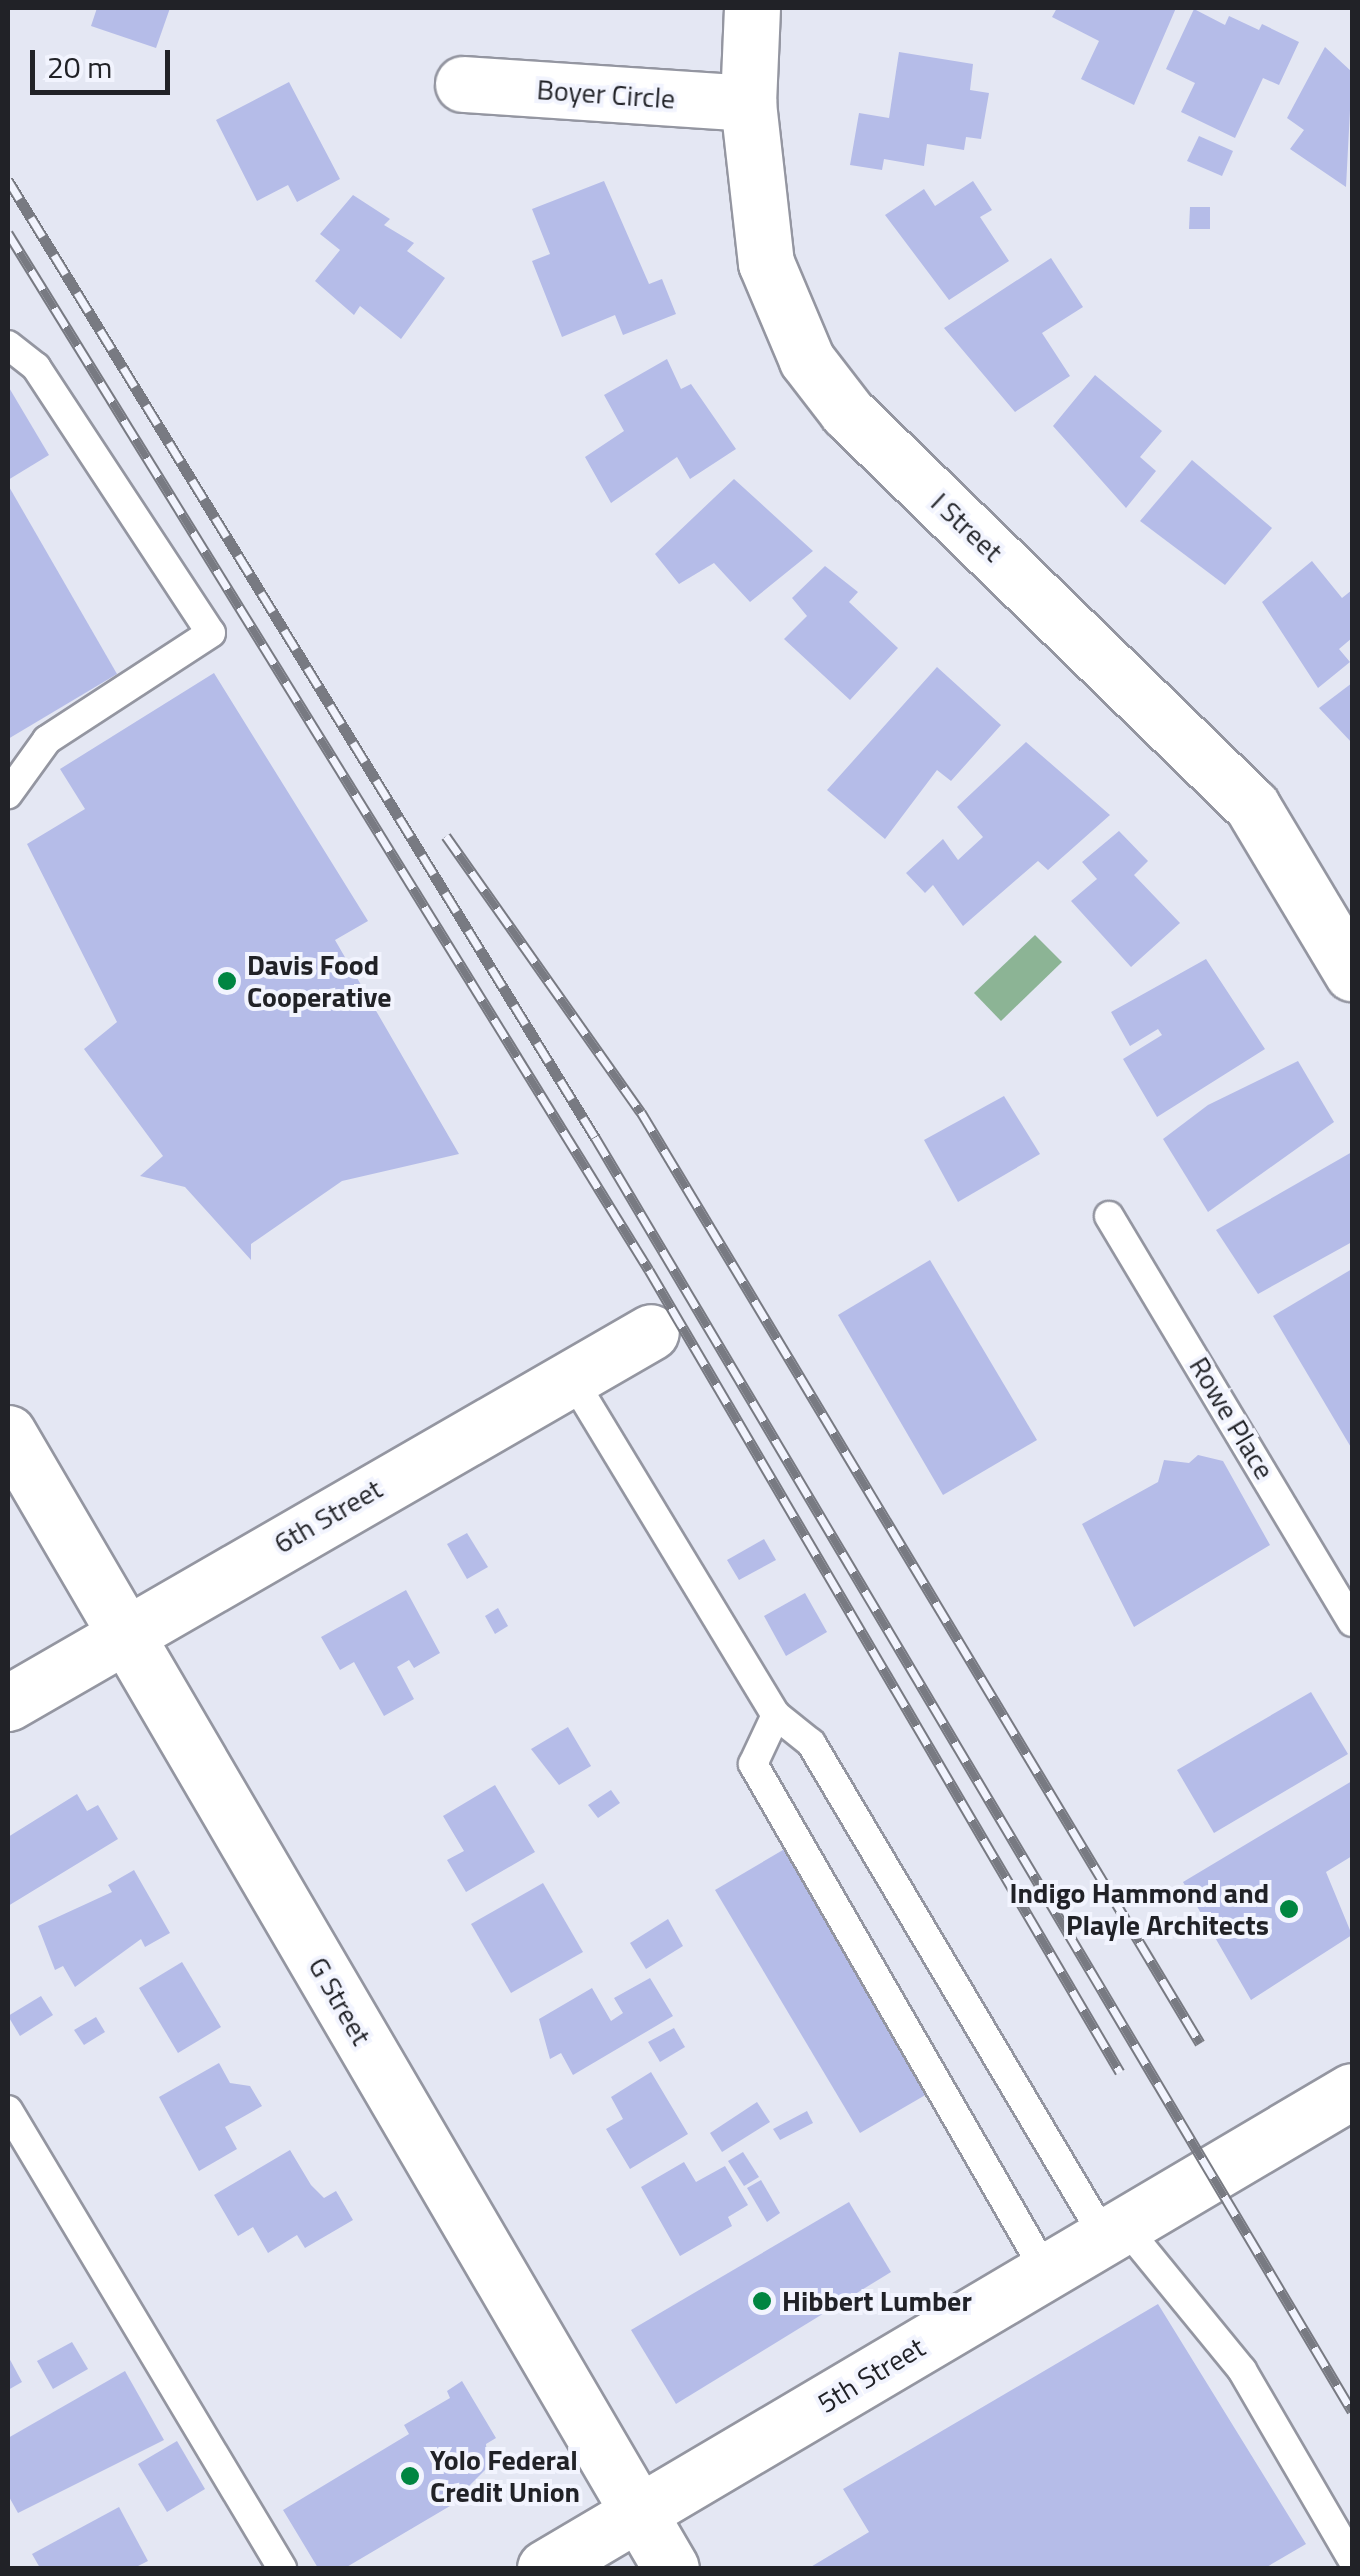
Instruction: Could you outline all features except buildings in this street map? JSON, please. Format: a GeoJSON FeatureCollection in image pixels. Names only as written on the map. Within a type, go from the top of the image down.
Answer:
{"type":"FeatureCollection","features":[{"type":"Feature","properties":{"kind":"street","name":"I Street"},"geometry":{"type":"LineString","coordinates":[[752,8],[748,103],[766,263],[806,360],[847,412],[1252,806],[1352,973]]}},
{"type":"Feature","properties":{"kind":"street","name":"Boyer Circle"},"geometry":{"type":"LineString","coordinates":[[463,84],[748,103]]}},
{"type":"Feature","properties":{"kind":"street","name":"6th Street"},"geometry":{"type":"LineString","coordinates":[[8,1703],[125,1632],[651,1332]]}},
{"type":"Feature","properties":{"kind":"street","name":"G Street"},"geometry":{"type":"LineString","coordinates":[[8,1434],[671,2568]]}},
{"type":"Feature","properties":{"kind":"street","name":"5th Street"},"geometry":{"type":"LineString","coordinates":[[545,2568],[1352,2092]]}},
{"type":"Feature","properties":{"kind":"lane"},"geometry":{"type":"LineString","coordinates":[[8,345],[36,367],[211,632],[47,740],[8,794]]}},
{"type":"Feature","properties":{"kind":"lane","name":"Rowe Place"},"geometry":{"type":"LineString","coordinates":[[1109,1216],[1352,1622]]}},
{"type":"Feature","properties":{"kind":"lane"},"geometry":{"type":"LineString","coordinates":[[571,1377],[776,1715],[811,1743],[1115,2232],[1242,2370],[1352,2559]]}},
{"type":"Feature","properties":{"kind":"lane"},"geometry":{"type":"LineString","coordinates":[[776,1715],[753,1764],[1046,2272]]}},
{"type":"Feature","properties":{"kind":"lane"},"geometry":{"type":"LineString","coordinates":[[8,2110],[282,2568]]}},
{"type":"Feature","properties":{"kind":"shaded area"},"geometry":{"type":"Polygon","coordinates":[[[1035,935],[1062,962],[1001,1021],[974,993],[1035,935]]]}},
{"type":"Feature","properties":{"kind":"railway"},"geometry":{"type":"LineString","coordinates":[[8,180],[595,1137],[1352,2411]]}},
{"type":"Feature","properties":{"kind":"railway"},"geometry":{"type":"LineString","coordinates":[[8,233],[649,1270],[1120,2072]]}},
{"type":"Feature","properties":{"kind":"railway"},"geometry":{"type":"LineString","coordinates":[[446,836],[641,1112],[1200,2043]]}},
{"type":"Feature","properties":{"kind":"place","name":"Davis Food Cooperative"},"geometry":{"type":"Point","coordinates":[227,981]}},
{"type":"Feature","properties":{"kind":"place","name":"Indigo Hammond and Playle Architects"},"geometry":{"type":"Point","coordinates":[1289,1909]}},
{"type":"Feature","properties":{"kind":"place","name":"Hibbert Lumber"},"geometry":{"type":"Point","coordinates":[762,2301]}},
{"type":"Feature","properties":{"kind":"place","name":"Yolo Federal Credit Union"},"geometry":{"type":"Point","coordinates":[410,2476]}}]}
